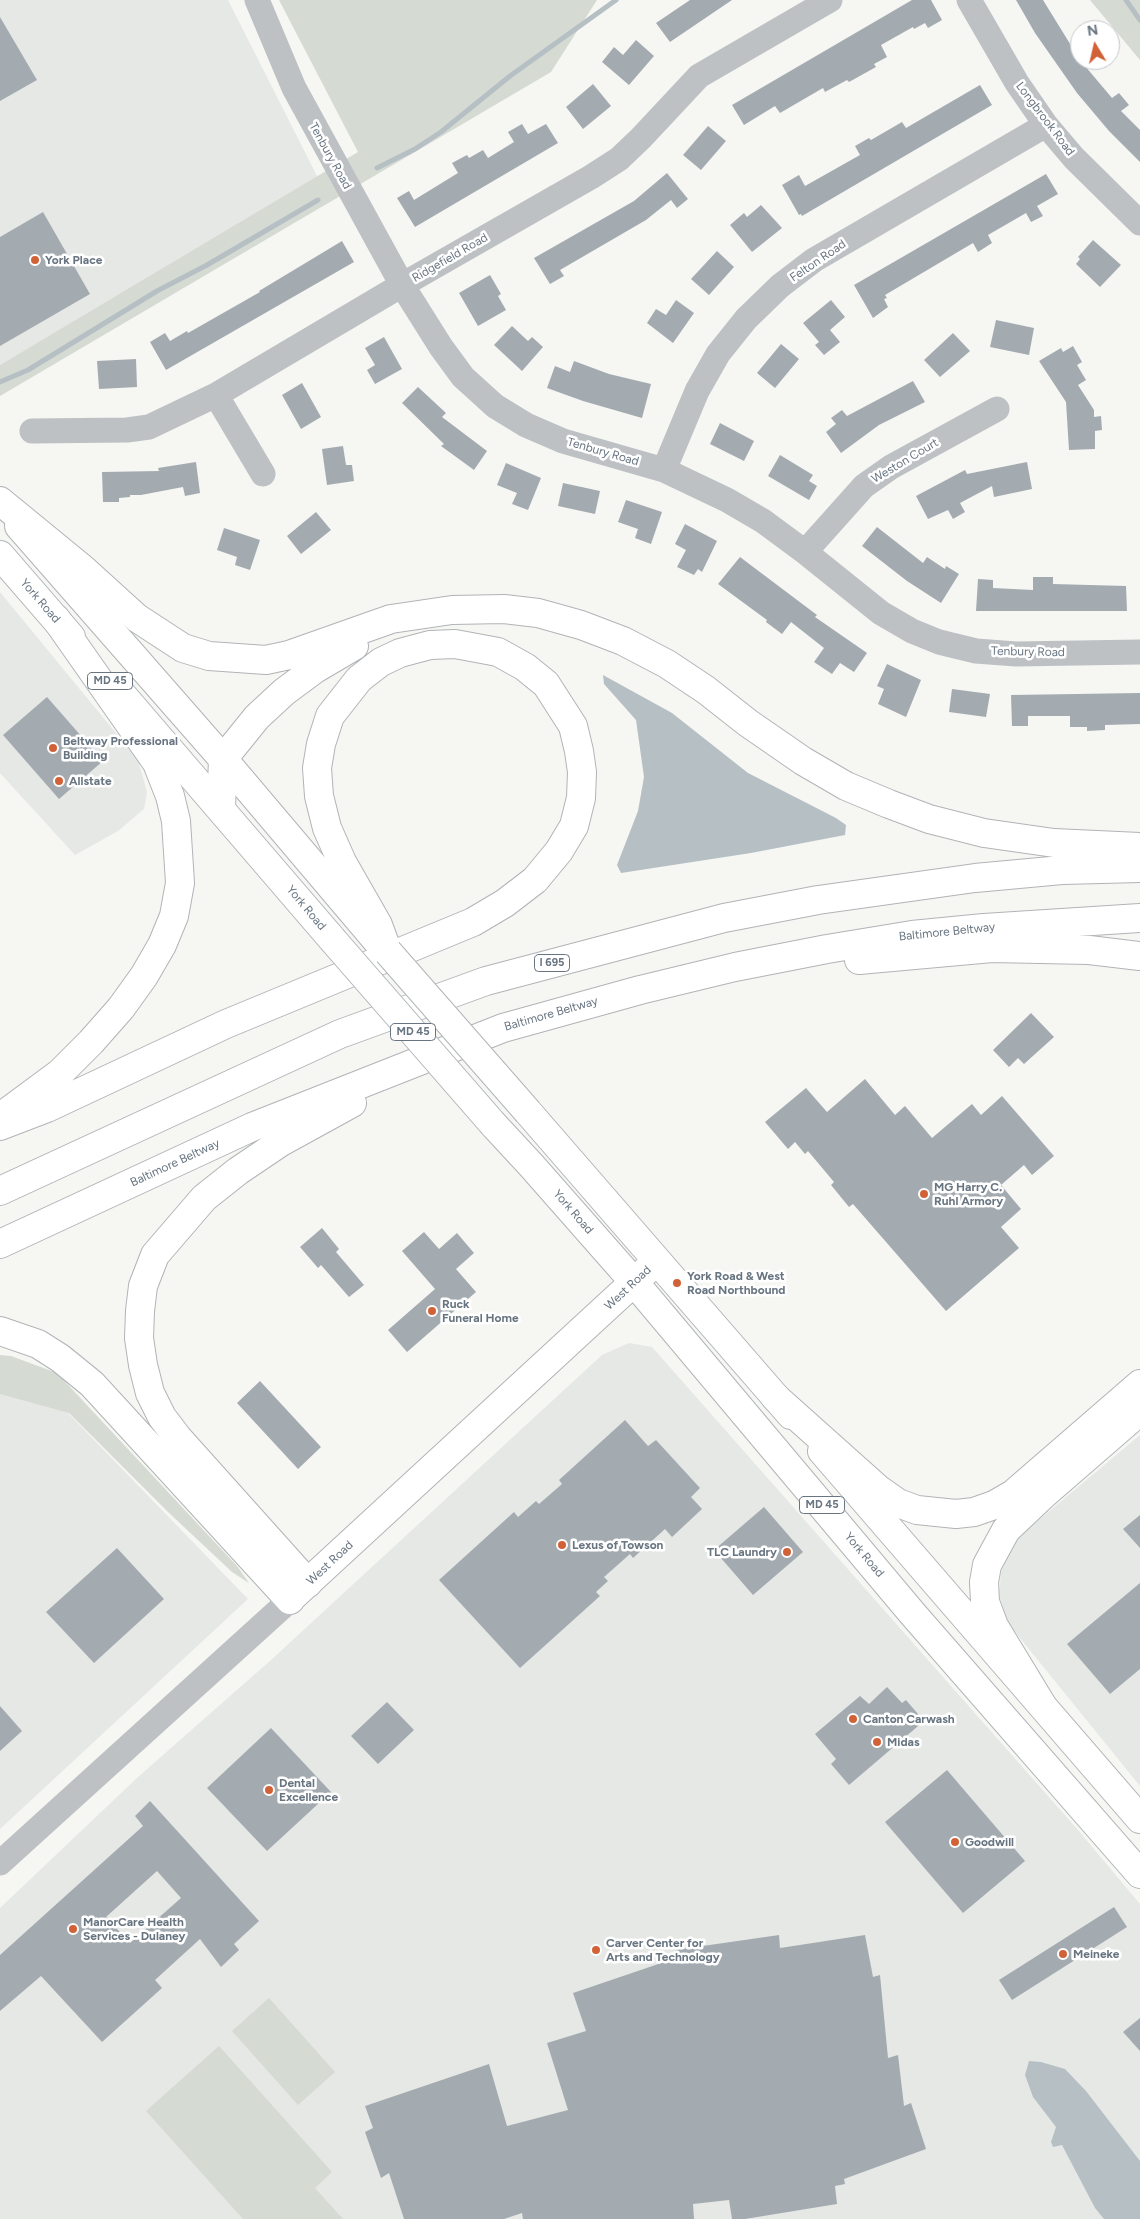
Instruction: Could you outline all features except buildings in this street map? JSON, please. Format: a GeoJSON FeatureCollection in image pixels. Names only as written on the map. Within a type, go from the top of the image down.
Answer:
{"type":"FeatureCollection","features":[{"type":"Feature","properties":{"kind":"main road"},"geometry":{"type":"LineString","coordinates":[[0,503],[83,569],[137,618],[183,648],[210,656],[266,660],[289,655],[391,620],[452,610],[504,609],[538,613],[581,624],[623,641],[667,664],[803,761],[846,786],[929,819],[984,833],[1054,843],[1140,847]]}},
{"type":"Feature","properties":{"kind":"main road","name":"MD 45"},"geometry":{"type":"LineString","coordinates":[[0,503],[223,759],[372,926],[388,952],[658,1261],[1140,1819]]}},
{"type":"Feature","properties":{"kind":"main road","name":"York Road"},"geometry":{"type":"LineString","coordinates":[[0,555],[493,1124],[531,1164],[634,1282],[912,1613],[1140,1874]]}},
{"type":"Feature","properties":{"kind":"main road"},"geometry":{"type":"LineString","coordinates":[[221,808],[223,759],[257,717],[284,692],[314,668],[352,647],[394,627],[452,610]]}},
{"type":"Feature","properties":{"kind":"main road"},"geometry":{"type":"LineString","coordinates":[[0,1116],[60,1073],[121,1008],[144,976],[162,945],[174,916],[180,883],[176,822],[170,796],[157,763],[56,619]]}},
{"type":"Feature","properties":{"kind":"main road"},"geometry":{"type":"LineString","coordinates":[[0,1126],[47,1108],[226,1024],[473,922],[505,903],[535,880],[559,851],[574,826],[581,798],[582,772],[579,750],[573,726],[546,684],[525,667],[498,652],[454,644],[430,645],[400,653],[381,662],[359,679],[330,716],[321,744],[317,768],[319,796],[327,828],[372,926]]}},
{"type":"Feature","properties":{"kind":"main road","name":"I 695"},"geometry":{"type":"LineString","coordinates":[[0,1191],[340,1034],[486,981],[724,918],[818,900],[975,878],[1062,870],[1140,868]]}},
{"type":"Feature","properties":{"kind":"main road","name":"Baltimore Beltway"},"geometry":{"type":"LineString","coordinates":[[0,1244],[252,1127],[503,1028],[640,990],[735,967],[912,935],[1075,920],[1140,918]]}},
{"type":"Feature","properties":{"kind":"main road"},"geometry":{"type":"LineString","coordinates":[[640,990],[830,962],[992,948],[1089,950],[1140,956]]}},
{"type":"Feature","properties":{"kind":"main road"},"geometry":{"type":"LineString","coordinates":[[299,1591],[178,1438],[162,1416],[150,1393],[143,1365],[140,1329],[143,1286],[155,1255],[175,1230],[204,1198],[238,1170],[325,1117],[503,1028]]}},
{"type":"Feature","properties":{"kind":"main road","name":"West Road"},"geometry":{"type":"LineString","coordinates":[[299,1591],[658,1261]]}},
{"type":"Feature","properties":{"kind":"main road"},"geometry":{"type":"LineString","coordinates":[[0,1331],[38,1344],[60,1358],[92,1384],[299,1591]]}},
{"type":"Feature","properties":{"kind":"main road"},"geometry":{"type":"LineString","coordinates":[[775,1397],[878,1489],[898,1503],[917,1510],[956,1514],[974,1512],[994,1505],[1014,1494],[1140,1384]]}},
{"type":"Feature","properties":{"kind":"main road"},"geometry":{"type":"LineString","coordinates":[[1042,1704],[994,1626],[986,1602],[984,1582],[987,1565],[1006,1530],[1042,1496],[1140,1411]]}},
{"type":"Feature","properties":{"kind":"main road"},"geometry":{"type":"LineString","coordinates":[[783,1460],[800,1458],[816,1464],[874,1530],[911,1554]]}},
{"type":"Feature","properties":{"kind":"street","name":"Tenbury Road"},"geometry":{"type":"LineString","coordinates":[[257,0],[298,97],[402,285],[462,377],[495,406],[526,425],[563,441],[664,470],[727,500],[763,521],[881,613],[912,631],[939,642],[976,651],[1016,654],[1140,652]]}},
{"type":"Feature","properties":{"kind":"street","name":"Ridgefield Road"},"geometry":{"type":"LineString","coordinates":[[32,431],[127,430],[149,427],[216,395],[402,285],[592,177],[619,159],[699,76],[830,0]]}},
{"type":"Feature","properties":{"kind":"street","name":"Longbrook Road"},"geometry":{"type":"LineString","coordinates":[[970,0],[1017,83],[1046,125],[1074,158],[1140,222]]}},
{"type":"Feature","properties":{"kind":"street","name":"Felton Road"},"geometry":{"type":"LineString","coordinates":[[664,470],[697,391],[718,354],[746,319],[780,286],[814,260],[1046,125]]}},
{"type":"Feature","properties":{"kind":"street"},"geometry":{"type":"LineString","coordinates":[[216,395],[263,474]]}},
{"type":"Feature","properties":{"kind":"street","name":"Weston Court"},"geometry":{"type":"LineString","coordinates":[[805,552],[864,486],[891,467],[997,409]]}},
{"type":"Feature","properties":{"kind":"street","name":"West Road"},"geometry":{"type":"LineString","coordinates":[[0,1862],[299,1591]]}},
{"type":"Feature","properties":{"kind":"shaded area"},"geometry":{"type":"Polygon","coordinates":[[[0,0],[228,0],[318,178],[0,365],[0,0]]]}},
{"type":"Feature","properties":{"kind":"shaded area"},"geometry":{"type":"Polygon","coordinates":[[[279,0],[597,0],[551,72],[0,396],[0,365],[358,152],[279,0]]]}},
{"type":"Feature","properties":{"kind":"shaded area"},"geometry":{"type":"Polygon","coordinates":[[[1090,0],[1140,0],[1140,60],[1120,36],[1120,20],[1107,20],[1090,0]]]}},
{"type":"Feature","properties":{"kind":"shaded area"},"geometry":{"type":"Polygon","coordinates":[[[0,592],[138,760],[147,792],[144,809],[118,831],[75,855],[0,773],[0,592]]]}},
{"type":"Feature","properties":{"kind":"shaded area"},"geometry":{"type":"Polygon","coordinates":[[[603,675],[672,713],[748,773],[836,818],[846,825],[845,835],[751,853],[621,873],[617,865],[638,811],[644,777],[636,720],[604,684],[603,675]]]}},
{"type":"Feature","properties":{"kind":"shaded area"},"geometry":{"type":"Polygon","coordinates":[[[629,1343],[652,1347],[1078,1830],[1140,1904],[1140,2219],[0,2219],[0,1908],[138,1777],[271,1660],[602,1355],[629,1343]]]}},
{"type":"Feature","properties":{"kind":"shaded area"},"geometry":{"type":"Polygon","coordinates":[[[0,1355],[11,1356],[57,1373],[237,1566],[249,1583],[232,1572],[167,1511],[69,1413],[0,1394],[0,1355]]]}},
{"type":"Feature","properties":{"kind":"shaded area"},"geometry":{"type":"Polygon","coordinates":[[[0,1390],[66,1411],[248,1599],[0,1829],[0,1390]]]}},
{"type":"Feature","properties":{"kind":"shaded area"},"geometry":{"type":"Polygon","coordinates":[[[1140,1435],[1140,1786],[1007,1622],[999,1594],[1001,1573],[1009,1545],[1140,1435]]]}},
{"type":"Feature","properties":{"kind":"shaded area"},"geometry":{"type":"Polygon","coordinates":[[[269,1998],[335,2072],[298,2105],[232,2031],[269,1998]]]}},
{"type":"Feature","properties":{"kind":"shaded area"},"geometry":{"type":"Polygon","coordinates":[[[219,2046],[332,2172],[315,2188],[343,2219],[243,2219],[146,2111],[219,2046]]]}},
{"type":"Feature","properties":{"kind":"shaded area"},"geometry":{"type":"Polygon","coordinates":[[[1029,2061],[1041,2062],[1065,2069],[1086,2091],[1140,2161],[1140,2219],[1104,2219],[1095,2208],[1062,2145],[1053,2147],[1051,2142],[1056,2127],[1033,2097],[1025,2075],[1029,2061]]]}},
{"type":"Feature","properties":{"kind":"waterway"},"geometry":{"type":"LineString","coordinates":[[377,168],[415,149],[441,132],[510,76],[616,0]]}},
{"type":"Feature","properties":{"kind":"waterway"},"geometry":{"type":"LineString","coordinates":[[1126,0],[1140,20]]}},
{"type":"Feature","properties":{"kind":"waterway"},"geometry":{"type":"LineString","coordinates":[[0,382],[28,370],[157,291],[207,265],[318,200]]}},
{"type":"Feature","properties":{"kind":"place","name":"York Place"},"geometry":{"type":"Point","coordinates":[35,260]}},
{"type":"Feature","properties":{"kind":"place","name":"Beltway Professional Building"},"geometry":{"type":"Point","coordinates":[53,748]}},
{"type":"Feature","properties":{"kind":"place","name":"Allstate"},"geometry":{"type":"Point","coordinates":[59,781]}},
{"type":"Feature","properties":{"kind":"place","name":"MG Harry C. Ruhl Armory"},"geometry":{"type":"Point","coordinates":[924,1194]}},
{"type":"Feature","properties":{"kind":"place","name":"York Road & West Road Northbound"},"geometry":{"type":"Point","coordinates":[677,1283]}},
{"type":"Feature","properties":{"kind":"place","name":"Ruck Funeral Home"},"geometry":{"type":"Point","coordinates":[432,1311]}},
{"type":"Feature","properties":{"kind":"place","name":"Lexus of Towson"},"geometry":{"type":"Point","coordinates":[562,1545]}},
{"type":"Feature","properties":{"kind":"place","name":"TLC Laundry"},"geometry":{"type":"Point","coordinates":[787,1552]}},
{"type":"Feature","properties":{"kind":"place","name":"Canton Carwash"},"geometry":{"type":"Point","coordinates":[853,1719]}},
{"type":"Feature","properties":{"kind":"place","name":"Midas"},"geometry":{"type":"Point","coordinates":[877,1742]}},
{"type":"Feature","properties":{"kind":"place","name":"Dental Excellence"},"geometry":{"type":"Point","coordinates":[269,1790]}},
{"type":"Feature","properties":{"kind":"place","name":"Goodwill"},"geometry":{"type":"Point","coordinates":[955,1842]}},
{"type":"Feature","properties":{"kind":"place","name":"ManorCare Health Services - Dulaney"},"geometry":{"type":"Point","coordinates":[73,1929]}},
{"type":"Feature","properties":{"kind":"place","name":"Carver Center for Arts and Technology"},"geometry":{"type":"Point","coordinates":[596,1950]}},
{"type":"Feature","properties":{"kind":"place","name":"Meineke"},"geometry":{"type":"Point","coordinates":[1063,1954]}}]}
